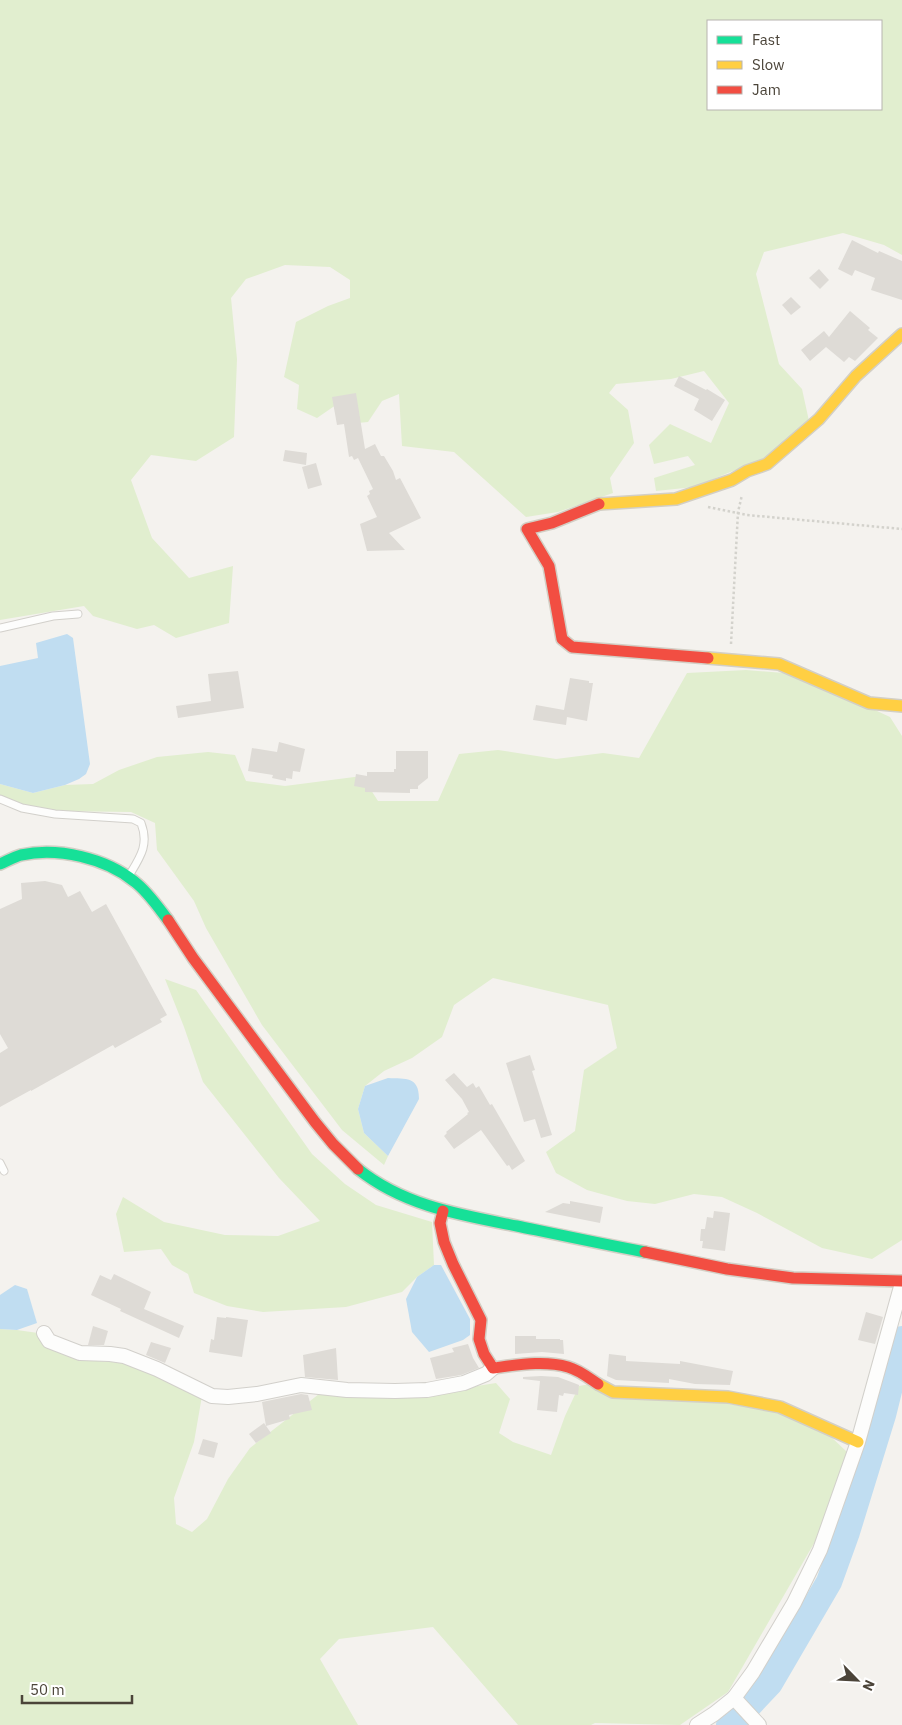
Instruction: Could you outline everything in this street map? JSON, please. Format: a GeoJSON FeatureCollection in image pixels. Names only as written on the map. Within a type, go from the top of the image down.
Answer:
{"type":"FeatureCollection","features":[{"type":"Feature","properties":{"kind":"street"},"geometry":{"type":"LineString","coordinates":[[902,334],[856,376],[819,419],[767,464],[747,471],[732,480],[676,499],[597,504],[552,522],[528,529],[549,566],[562,639],[572,646],[779,664],[869,703],[902,706]]}},
{"type":"Feature","properties":{"kind":"street"},"geometry":{"type":"LineString","coordinates":[[0,864],[20,855],[38,853],[65,854],[98,863],[136,882],[150,896],[326,1138],[353,1165],[373,1181],[416,1203],[443,1211],[728,1269],[793,1278],[902,1282],[858,1442],[816,1559],[794,1603],[737,1700],[697,1725]]}},
{"type":"Feature","properties":{"kind":"street"},"geometry":{"type":"LineString","coordinates":[[443,1211],[440,1222],[444,1242],[480,1320],[479,1339],[484,1354],[493,1368]]}},
{"type":"Feature","properties":{"kind":"street"},"geometry":{"type":"LineString","coordinates":[[44,1333],[49,1341],[80,1353],[124,1356],[157,1368],[212,1396],[228,1397],[257,1394],[301,1385],[347,1390],[427,1390],[464,1383],[486,1374],[493,1368],[541,1365],[568,1366],[604,1389],[613,1392],[728,1397],[780,1406],[858,1442]]}},
{"type":"Feature","properties":{"kind":"street"},"geometry":{"type":"LineString","coordinates":[[737,1700],[755,1720]]}},
{"type":"Feature","properties":{"kind":"lane"},"geometry":{"type":"LineString","coordinates":[[0,628],[53,616],[78,614]]}},
{"type":"Feature","properties":{"kind":"lane"},"geometry":{"type":"LineString","coordinates":[[0,799],[22,808],[55,814],[133,818],[141,823],[146,838],[140,856],[128,877]]}},
{"type":"Feature","properties":{"kind":"lane"},"geometry":{"type":"LineString","coordinates":[[0,1163],[4,1171]]}},
{"type":"Feature","properties":{"kind":"path"},"geometry":{"type":"LineString","coordinates":[[730,659],[738,512],[747,471]]}},
{"type":"Feature","properties":{"kind":"path"},"geometry":{"type":"LineString","coordinates":[[702,506],[747,515],[902,528]]}},
{"type":"Feature","properties":{"kind":"green space"},"geometry":{"type":"Polygon","coordinates":[[[0,0],[902,0],[902,255],[884,245],[843,233],[764,252],[756,274],[779,364],[802,389],[809,421],[772,455],[694,487],[656,491],[654,478],[695,465],[688,456],[654,464],[649,445],[670,424],[711,443],[729,403],[704,371],[671,379],[616,384],[609,393],[628,410],[634,443],[610,478],[613,493],[558,512],[526,517],[454,452],[402,446],[399,394],[382,401],[368,422],[347,424],[344,401],[317,418],[297,409],[299,385],[284,377],[296,322],[328,306],[350,298],[350,280],[330,267],[285,265],[246,279],[231,298],[237,359],[234,437],[196,461],[151,455],[131,480],[152,538],[189,578],[233,566],[229,623],[176,638],[154,625],[137,629],[93,616],[84,606],[0,620],[0,0]]]}},
{"type":"Feature","properties":{"kind":"green space"},"geometry":{"type":"Polygon","coordinates":[[[746,670],[797,674],[890,717],[902,736],[902,1240],[872,1259],[822,1248],[757,1213],[722,1197],[694,1194],[655,1204],[627,1201],[587,1190],[556,1173],[546,1152],[575,1131],[584,1070],[617,1048],[608,1005],[493,978],[454,1005],[442,1037],[412,1058],[384,1071],[365,1086],[358,1109],[364,1133],[388,1156],[384,1165],[342,1130],[262,1025],[206,928],[194,901],[157,850],[155,823],[131,812],[55,811],[21,805],[0,795],[0,784],[33,793],[65,785],[93,784],[119,770],[157,757],[208,752],[235,755],[246,781],[285,786],[362,776],[378,801],[438,801],[459,754],[498,750],[556,759],[603,753],[639,758],[687,673],[746,670]]]}},
{"type":"Feature","properties":{"kind":"green space"},"geometry":{"type":"Polygon","coordinates":[[[165,979],[196,990],[312,1154],[345,1184],[376,1205],[432,1222],[434,1265],[417,1277],[402,1292],[346,1307],[263,1312],[227,1306],[194,1293],[188,1274],[172,1265],[161,1249],[124,1252],[116,1214],[123,1197],[164,1222],[225,1235],[278,1236],[320,1221],[279,1178],[203,1082],[165,979]]]}},
{"type":"Feature","properties":{"kind":"green space"},"geometry":{"type":"Polygon","coordinates":[[[0,1329],[45,1334],[83,1360],[126,1363],[202,1396],[194,1442],[174,1498],[176,1524],[192,1532],[207,1519],[228,1479],[250,1448],[319,1394],[433,1393],[496,1383],[510,1399],[499,1433],[513,1442],[551,1455],[565,1416],[579,1386],[590,1384],[770,1410],[828,1434],[847,1452],[824,1526],[728,1692],[680,1725],[595,1723],[591,1725],[518,1725],[433,1627],[339,1639],[320,1659],[358,1725],[0,1725],[0,1329]]]}},
{"type":"Feature","properties":{"kind":"water"},"geometry":{"type":"Polygon","coordinates":[[[67,634],[73,638],[90,764],[86,774],[65,785],[33,793],[0,784],[0,666],[38,658],[36,643],[67,634]]]}},
{"type":"Feature","properties":{"kind":"water"},"geometry":{"type":"Polygon","coordinates":[[[388,1078],[410,1080],[417,1086],[419,1099],[388,1156],[364,1133],[358,1109],[365,1086],[388,1078]]]}},
{"type":"Feature","properties":{"kind":"water"},"geometry":{"type":"Polygon","coordinates":[[[434,1265],[441,1265],[470,1319],[470,1335],[463,1340],[429,1352],[412,1332],[406,1299],[417,1277],[434,1265]]]}},
{"type":"Feature","properties":{"kind":"water"},"geometry":{"type":"Polygon","coordinates":[[[15,1285],[27,1289],[37,1323],[17,1330],[0,1329],[0,1295],[15,1285]]]}},
{"type":"Feature","properties":{"kind":"building"},"geometry":{"type":"Polygon","coordinates":[[[852,240],[878,253],[879,251],[902,261],[902,300],[871,290],[875,278],[855,270],[852,276],[838,269],[852,240]]]}},
{"type":"Feature","properties":{"kind":"building"},"geometry":{"type":"Polygon","coordinates":[[[819,269],[829,280],[820,289],[809,278],[819,269]]]}},
{"type":"Feature","properties":{"kind":"building"},"geometry":{"type":"Polygon","coordinates":[[[791,297],[801,307],[791,315],[782,305],[791,297]]]}},
{"type":"Feature","properties":{"kind":"building"},"geometry":{"type":"Polygon","coordinates":[[[850,311],[870,328],[868,330],[878,338],[855,361],[849,357],[844,362],[826,347],[810,361],[801,350],[824,331],[829,337],[850,311]]]}},
{"type":"Feature","properties":{"kind":"building"},"geometry":{"type":"Polygon","coordinates":[[[679,376],[725,400],[712,421],[694,410],[699,399],[674,386],[679,376]]]}},
{"type":"Feature","properties":{"kind":"building"},"geometry":{"type":"Polygon","coordinates":[[[356,393],[365,449],[375,444],[381,456],[384,456],[393,471],[396,480],[400,478],[421,518],[389,533],[405,550],[367,551],[360,524],[377,517],[367,496],[370,494],[369,491],[373,489],[358,458],[354,460],[352,456],[349,457],[344,424],[337,425],[332,397],[356,393]]]}},
{"type":"Feature","properties":{"kind":"building"},"geometry":{"type":"Polygon","coordinates":[[[285,450],[307,453],[306,465],[283,461],[285,450]]]}},
{"type":"Feature","properties":{"kind":"building"},"geometry":{"type":"Polygon","coordinates":[[[316,463],[322,485],[308,489],[302,467],[316,463]]]}},
{"type":"Feature","properties":{"kind":"building"},"geometry":{"type":"Polygon","coordinates":[[[238,671],[244,708],[178,718],[176,706],[211,701],[208,674],[238,671]]]}},
{"type":"Feature","properties":{"kind":"building"},"geometry":{"type":"Polygon","coordinates":[[[570,678],[593,683],[587,721],[567,717],[566,725],[533,720],[536,705],[564,710],[570,678]]]}},
{"type":"Feature","properties":{"kind":"building"},"geometry":{"type":"Polygon","coordinates":[[[279,742],[305,749],[300,772],[293,771],[292,779],[286,778],[286,781],[272,778],[273,775],[248,771],[252,748],[277,752],[279,742]]]}},
{"type":"Feature","properties":{"kind":"building"},"geometry":{"type":"Polygon","coordinates":[[[396,751],[428,751],[428,778],[418,786],[418,789],[410,789],[410,793],[365,792],[365,788],[354,786],[356,774],[367,776],[367,772],[394,772],[394,769],[396,769],[396,751]]]}},
{"type":"Feature","properties":{"kind":"building"},"geometry":{"type":"Polygon","coordinates":[[[45,881],[62,885],[68,897],[80,891],[92,912],[106,904],[167,1015],[160,1019],[162,1022],[115,1048],[113,1045],[0,1107],[0,1053],[8,1048],[0,1034],[0,909],[22,899],[21,883],[45,881]]]}},
{"type":"Feature","properties":{"kind":"building"},"geometry":{"type":"Polygon","coordinates":[[[530,1055],[535,1070],[532,1071],[552,1135],[541,1138],[535,1119],[524,1122],[506,1063],[530,1055]]]}},
{"type":"Feature","properties":{"kind":"building"},"geometry":{"type":"Polygon","coordinates":[[[454,1073],[467,1087],[473,1083],[476,1088],[479,1086],[490,1105],[492,1104],[525,1161],[512,1170],[509,1165],[507,1166],[481,1130],[454,1149],[444,1136],[446,1132],[469,1112],[462,1099],[445,1080],[454,1073]]]}},
{"type":"Feature","properties":{"kind":"building"},"geometry":{"type":"Polygon","coordinates":[[[570,1201],[603,1207],[600,1223],[545,1212],[563,1203],[570,1204],[570,1201]]]}},
{"type":"Feature","properties":{"kind":"building"},"geometry":{"type":"Polygon","coordinates":[[[714,1211],[730,1213],[725,1251],[702,1248],[703,1241],[700,1241],[701,1229],[705,1229],[707,1217],[713,1218],[714,1211]]]}},
{"type":"Feature","properties":{"kind":"building"},"geometry":{"type":"Polygon","coordinates":[[[114,1274],[151,1292],[144,1309],[184,1326],[179,1338],[120,1311],[121,1309],[91,1295],[100,1275],[111,1280],[114,1274]]]}},
{"type":"Feature","properties":{"kind":"building"},"geometry":{"type":"Polygon","coordinates":[[[866,1312],[883,1317],[875,1344],[858,1340],[866,1312]]]}},
{"type":"Feature","properties":{"kind":"building"},"geometry":{"type":"Polygon","coordinates":[[[217,1317],[248,1320],[242,1357],[209,1352],[211,1339],[214,1340],[217,1317]]]}},
{"type":"Feature","properties":{"kind":"building"},"geometry":{"type":"Polygon","coordinates":[[[93,1326],[108,1331],[104,1345],[88,1345],[93,1326]]]}},
{"type":"Feature","properties":{"kind":"building"},"geometry":{"type":"Polygon","coordinates":[[[515,1336],[536,1336],[536,1339],[563,1340],[564,1354],[542,1352],[515,1354],[515,1336]]]}},
{"type":"Feature","properties":{"kind":"building"},"geometry":{"type":"Polygon","coordinates":[[[151,1342],[171,1348],[165,1363],[146,1355],[151,1342]]]}},
{"type":"Feature","properties":{"kind":"building"},"geometry":{"type":"Polygon","coordinates":[[[468,1344],[479,1368],[461,1375],[436,1379],[430,1358],[454,1352],[452,1348],[468,1344]]]}},
{"type":"Feature","properties":{"kind":"building"},"geometry":{"type":"Polygon","coordinates":[[[336,1348],[338,1380],[305,1377],[303,1355],[336,1348]]]}},
{"type":"Feature","properties":{"kind":"building"},"geometry":{"type":"Polygon","coordinates":[[[609,1354],[626,1356],[626,1361],[680,1364],[680,1361],[733,1371],[730,1385],[695,1384],[669,1379],[669,1383],[616,1380],[607,1376],[609,1354]]]}},
{"type":"Feature","properties":{"kind":"building"},"geometry":{"type":"Polygon","coordinates":[[[523,1377],[558,1377],[579,1385],[578,1395],[564,1393],[563,1396],[559,1395],[557,1412],[537,1410],[540,1381],[523,1379],[523,1377]]]}},
{"type":"Feature","properties":{"kind":"building"},"geometry":{"type":"Polygon","coordinates":[[[301,1394],[308,1395],[312,1410],[289,1415],[290,1419],[266,1426],[262,1402],[301,1394]]]}},
{"type":"Feature","properties":{"kind":"building"},"geometry":{"type":"Polygon","coordinates":[[[264,1423],[271,1433],[256,1443],[249,1434],[264,1423]]]}},
{"type":"Feature","properties":{"kind":"building"},"geometry":{"type":"Polygon","coordinates":[[[203,1439],[218,1443],[214,1458],[198,1454],[203,1439]]]}},
{"type":"Feature","properties":{"kind":"waterway"},"geometry":{"type":"LineString","coordinates":[[729,1725],[770,1683],[829,1582],[847,1532],[883,1415],[902,1339]]}},
{"type":"Feature","properties":{"kind":"traffic: fast"},"geometry":{"type":"LineString","coordinates":[[0,864],[21,855],[35,853],[50,852],[81,856],[110,867],[135,882],[149,895],[168,920]]}},
{"type":"Feature","properties":{"kind":"traffic: fast"},"geometry":{"type":"LineString","coordinates":[[358,1169],[394,1192],[454,1213],[645,1252]]}},
{"type":"Feature","properties":{"kind":"traffic: slow"},"geometry":{"type":"LineString","coordinates":[[599,504],[676,499],[732,480],[747,471],[767,464],[819,419],[856,376],[902,334]]}},
{"type":"Feature","properties":{"kind":"traffic: slow"},"geometry":{"type":"LineString","coordinates":[[708,658],[779,664],[869,703],[902,706]]}},
{"type":"Feature","properties":{"kind":"traffic: slow"},"geometry":{"type":"LineString","coordinates":[[598,1384],[613,1392],[728,1397],[780,1407],[858,1442]]}},
{"type":"Feature","properties":{"kind":"traffic: jam"},"geometry":{"type":"LineString","coordinates":[[599,504],[552,523],[527,529],[549,566],[562,639],[572,647],[708,658]]}},
{"type":"Feature","properties":{"kind":"traffic: jam"},"geometry":{"type":"LineString","coordinates":[[168,920],[193,958],[315,1122],[333,1144],[358,1169]]}},
{"type":"Feature","properties":{"kind":"traffic: jam"},"geometry":{"type":"LineString","coordinates":[[443,1211],[440,1223],[444,1242],[481,1320],[479,1339],[484,1354],[493,1368],[530,1364],[559,1365],[576,1370],[598,1384]]}},
{"type":"Feature","properties":{"kind":"traffic: jam"},"geometry":{"type":"LineString","coordinates":[[645,1252],[727,1269],[793,1278],[902,1281]]}}]}
